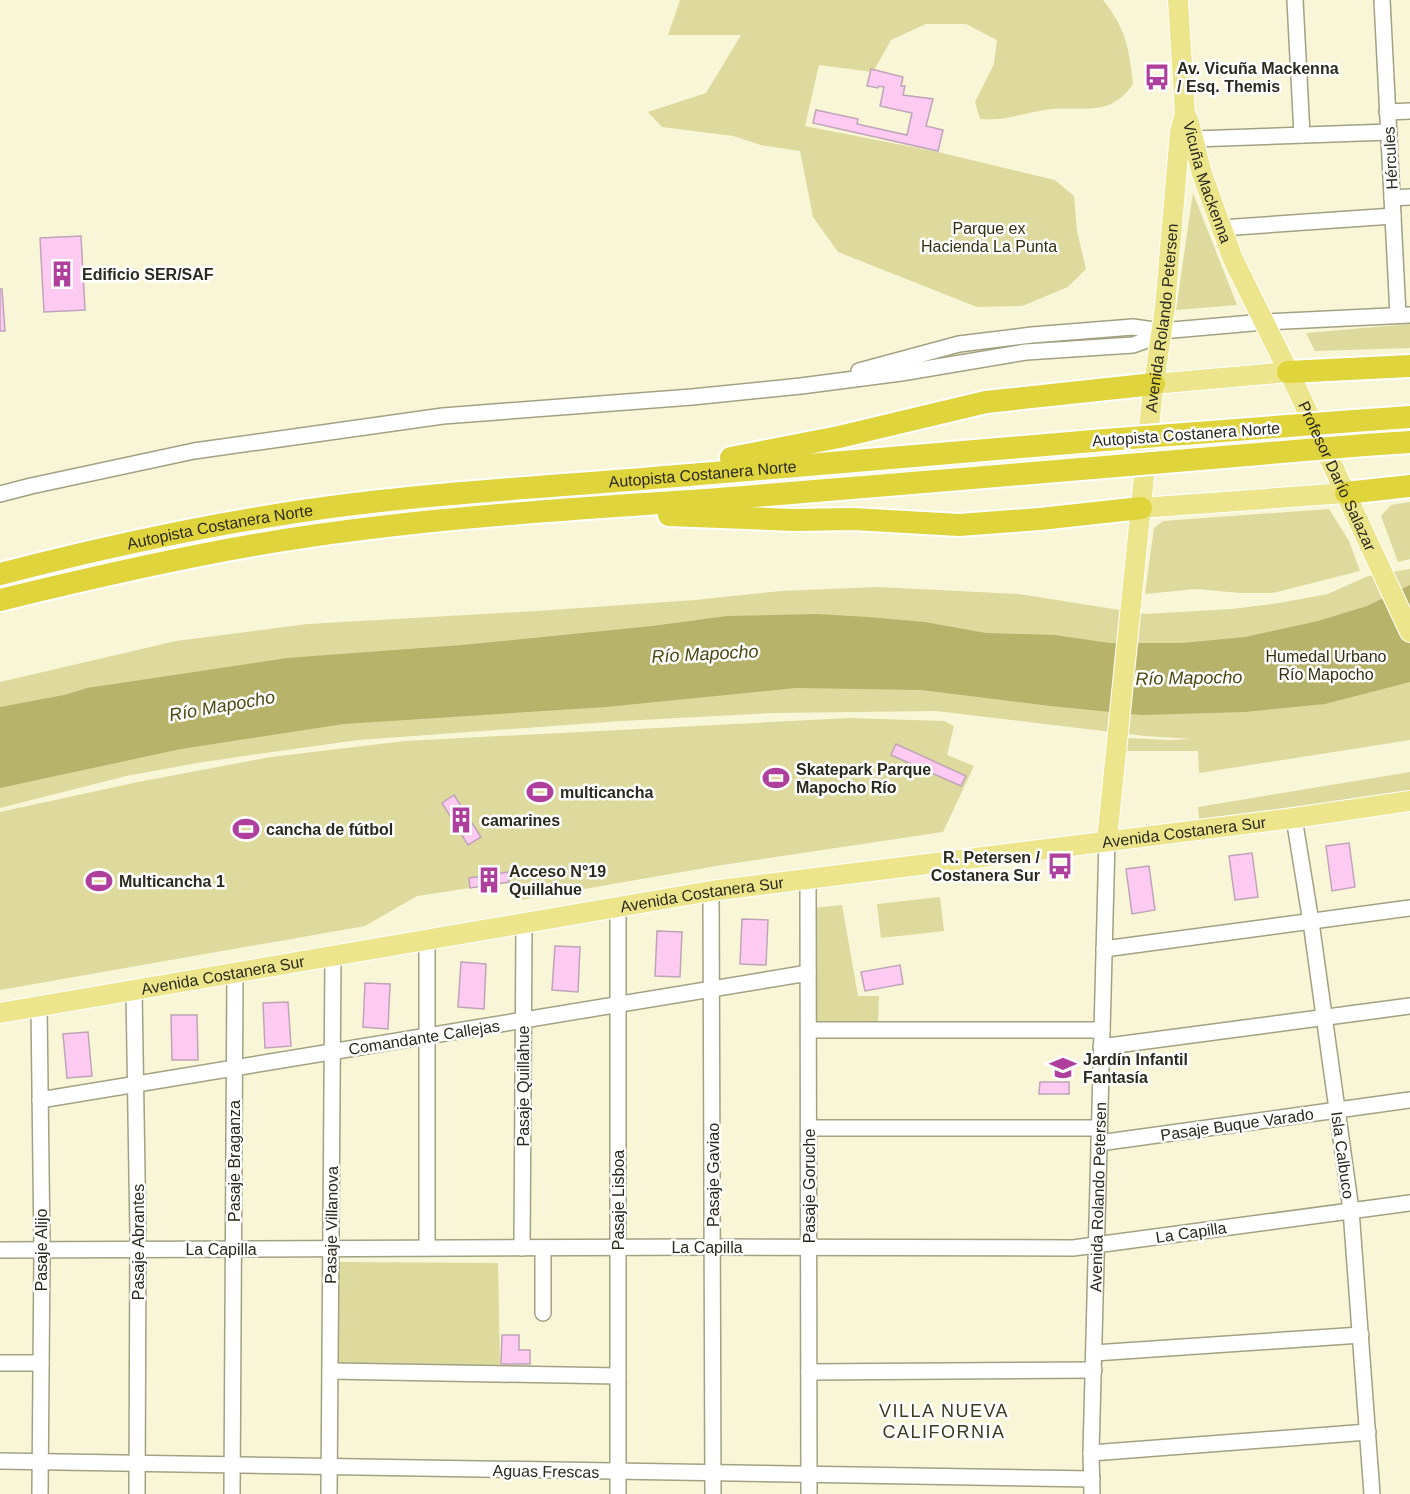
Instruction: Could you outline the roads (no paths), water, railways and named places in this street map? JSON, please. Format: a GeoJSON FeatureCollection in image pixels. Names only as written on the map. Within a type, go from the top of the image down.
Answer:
{"type":"FeatureCollection","features":[{"type":"Feature","properties":{"kind":"highway"},"geometry":{"type":"LineString","coordinates":[[1288,372],[1410,366]]}},
{"type":"Feature","properties":{"kind":"highway"},"geometry":{"type":"LineString","coordinates":[[585,483],[786,448],[986,402],[1154,384]]}},
{"type":"Feature","properties":{"kind":"highway","name":"Autopista Costanera Norte"},"geometry":{"type":"LineString","coordinates":[[0,574],[184,531],[298,512],[490,491],[1410,417]]}},
{"type":"Feature","properties":{"kind":"highway","name":"Autopista Costanera Norte"},"geometry":{"type":"LineString","coordinates":[[0,600],[125,571],[261,544],[369,529],[569,509],[821,491],[1410,442]]}},
{"type":"Feature","properties":{"kind":"highway"},"geometry":{"type":"LineString","coordinates":[[1346,493],[1410,486]]}},
{"type":"Feature","properties":{"kind":"highway"},"geometry":{"type":"LineString","coordinates":[[569,509],[618,514],[794,520],[853,519],[959,525],[1141,508]]}},
{"type":"Feature","properties":{"kind":"main road","name":"Vicuña Mackenna"},"geometry":{"type":"LineString","coordinates":[[1178,0],[1185,114],[1194,139],[1202,174],[1221,228],[1237,268],[1264,322]]}},
{"type":"Feature","properties":{"kind":"main road","name":"Avenida Rolando Petersen"},"geometry":{"type":"LineString","coordinates":[[1107,840],[1180,132],[1185,114]]}},
{"type":"Feature","properties":{"kind":"main road","name":"Profesor Darío Salazar"},"geometry":{"type":"LineString","coordinates":[[1264,322],[1410,632]]}},
{"type":"Feature","properties":{"kind":"main road"},"geometry":{"type":"LineString","coordinates":[[1154,384],[1288,372]]}},
{"type":"Feature","properties":{"kind":"main road"},"geometry":{"type":"LineString","coordinates":[[1141,508],[1346,493]]}},
{"type":"Feature","properties":{"kind":"main road","name":"Avenida Costanera Sur"},"geometry":{"type":"LineString","coordinates":[[0,1013],[711,891],[1294,818],[1410,801]]}},
{"type":"Feature","properties":{"kind":"street"},"geometry":{"type":"LineString","coordinates":[[1294,0],[1302,135]]}},
{"type":"Feature","properties":{"kind":"street","name":"Hércules"},"geometry":{"type":"LineString","coordinates":[[1382,0],[1393,216],[1404,315]]}},
{"type":"Feature","properties":{"kind":"street"},"geometry":{"type":"LineString","coordinates":[[1387,112],[1410,111]]}},
{"type":"Feature","properties":{"kind":"street"},"geometry":{"type":"LineString","coordinates":[[1194,139],[1389,132]]}},
{"type":"Feature","properties":{"kind":"street"},"geometry":{"type":"LineString","coordinates":[[1392,198],[1410,197]]}},
{"type":"Feature","properties":{"kind":"street"},"geometry":{"type":"LineString","coordinates":[[1221,228],[1393,216]]}},
{"type":"Feature","properties":{"kind":"street"},"geometry":{"type":"LineString","coordinates":[[0,494],[194,451],[443,416],[692,397],[801,386],[901,373],[1026,352],[1133,345],[1161,331],[1264,322],[1404,315]]}},
{"type":"Feature","properties":{"kind":"street","name":"Isla Calbuco"},"geometry":{"type":"LineString","coordinates":[[1294,818],[1311,922],[1351,1210],[1372,1494]]}},
{"type":"Feature","properties":{"kind":"street","name":"Avenida Rolando Petersen"},"geometry":{"type":"LineString","coordinates":[[1092,1487],[1107,840]]}},
{"type":"Feature","properties":{"kind":"street","name":"Pasaje Goruche"},"geometry":{"type":"LineString","coordinates":[[808,878],[809,1494]]}},
{"type":"Feature","properties":{"kind":"street","name":"Pasaje Gaviao"},"geometry":{"type":"LineString","coordinates":[[711,891],[713,1494]]}},
{"type":"Feature","properties":{"kind":"street","name":"Pasaje Lisboa"},"geometry":{"type":"LineString","coordinates":[[618,907],[618,1494]]}},
{"type":"Feature","properties":{"kind":"street"},"geometry":{"type":"LineString","coordinates":[[1104,949],[1410,908]]}},
{"type":"Feature","properties":{"kind":"street","name":"Pasaje Quillahue"},"geometry":{"type":"LineString","coordinates":[[522,1248],[524,924]]}},
{"type":"Feature","properties":{"kind":"street"},"geometry":{"type":"LineString","coordinates":[[427,940],[427,1248]]}},
{"type":"Feature","properties":{"kind":"street","name":"Pasaje Villanova"},"geometry":{"type":"LineString","coordinates":[[329,1494],[333,956]]}},
{"type":"Feature","properties":{"kind":"street","name":"Pasaje Braganza"},"geometry":{"type":"LineString","coordinates":[[232,1494],[235,973]]}},
{"type":"Feature","properties":{"kind":"street","name":"Comandante Callejas"},"geometry":{"type":"LineString","coordinates":[[40,1100],[808,973]]}},
{"type":"Feature","properties":{"kind":"street","name":"Pasaje Abrantes"},"geometry":{"type":"LineString","coordinates":[[134,990],[138,1249],[137,1494]]}},
{"type":"Feature","properties":{"kind":"street","name":"Pasaje Alijo"},"geometry":{"type":"LineString","coordinates":[[39,1006],[42,1250],[40,1494]]}},
{"type":"Feature","properties":{"kind":"street"},"geometry":{"type":"LineString","coordinates":[[1101,1047],[1410,1006]]}},
{"type":"Feature","properties":{"kind":"street"},"geometry":{"type":"LineString","coordinates":[[808,1030],[1102,1030]]}},
{"type":"Feature","properties":{"kind":"street","name":"Pasaje Buque Varado"},"geometry":{"type":"LineString","coordinates":[[809,1128],[1099,1135],[1410,1100]]}},
{"type":"Feature","properties":{"kind":"street","name":"La Capilla"},"geometry":{"type":"LineString","coordinates":[[0,1250],[1064,1248],[1410,1203]]}},
{"type":"Feature","properties":{"kind":"street"},"geometry":{"type":"LineString","coordinates":[[543,1248],[543,1313]]}},
{"type":"Feature","properties":{"kind":"street"},"geometry":{"type":"LineString","coordinates":[[1094,1353],[1361,1335]]}},
{"type":"Feature","properties":{"kind":"street"},"geometry":{"type":"LineString","coordinates":[[0,1363],[41,1363]]}},
{"type":"Feature","properties":{"kind":"street"},"geometry":{"type":"LineString","coordinates":[[809,1372],[1094,1370]]}},
{"type":"Feature","properties":{"kind":"street"},"geometry":{"type":"LineString","coordinates":[[330,1371],[618,1376]]}},
{"type":"Feature","properties":{"kind":"street"},"geometry":{"type":"LineString","coordinates":[[1091,1453],[1368,1432]]}},
{"type":"Feature","properties":{"kind":"street","name":"Aguas Frescas"},"geometry":{"type":"LineString","coordinates":[[0,1461],[809,1476],[1092,1487]]}},
{"type":"Feature","properties":{"kind":"water","name":"Humedal Urbano Río Mapocho"},"geometry":{"type":"Polygon","coordinates":[[[1410,585],[1410,682],[1325,704],[1245,712],[1141,715],[921,690],[796,688],[606,707],[344,724],[181,749],[0,788],[0,707],[64,695],[87,688],[287,658],[462,645],[727,616],[817,614],[925,622],[986,633],[1055,635],[1109,643],[1182,643],[1245,637],[1318,621],[1367,606],[1410,585]]]}},
{"type":"Feature","properties":{"kind":"place","name":"Av. Vicuña Mackenna / Esq. Themis"},"geometry":{"type":"Point","coordinates":[1157,77]}},
{"type":"Feature","properties":{"kind":"place","name":"Edificio SER/SAF"},"geometry":{"type":"Point","coordinates":[62,274]}},
{"type":"Feature","properties":{"kind":"place","name":"Skatepark Parque Mapocho Río"},"geometry":{"type":"Point","coordinates":[776,778]}},
{"type":"Feature","properties":{"kind":"place","name":"multicancha"},"geometry":{"type":"Point","coordinates":[540,792]}},
{"type":"Feature","properties":{"kind":"place","name":"camarines"},"geometry":{"type":"Point","coordinates":[461,820]}},
{"type":"Feature","properties":{"kind":"place","name":"cancha de fútbol"},"geometry":{"type":"Point","coordinates":[246,829]}},
{"type":"Feature","properties":{"kind":"place","name":"R. Petersen / Costanera Sur"},"geometry":{"type":"Point","coordinates":[1060,866]}},
{"type":"Feature","properties":{"kind":"place","name":"Acceso N°19 Quillahue"},"geometry":{"type":"Point","coordinates":[489,880]}},
{"type":"Feature","properties":{"kind":"place","name":"Multicancha 1"},"geometry":{"type":"Point","coordinates":[99,881]}},
{"type":"Feature","properties":{"kind":"place","name":"Jardín Infantil Fantasía"},"geometry":{"type":"Point","coordinates":[1063,1068]}},
{"type":"Feature","properties":{"kind":"district","name":"VILLA NUEVA CALIFORNIA"},"geometry":{"type":"Point","coordinates":[944,1421]}},
{"type":"Feature","properties":{"kind":"park label","name":"Parque ex Hacienda La Punta"},"geometry":{"type":"Point","coordinates":[989,237]}},
{"type":"Feature","properties":{"kind":"water label","name":"Río Mapocho"},"geometry":{"type":"Point","coordinates":[705,654]}},
{"type":"Feature","properties":{"kind":"water label","name":"Río Mapocho"},"geometry":{"type":"Point","coordinates":[1189,678]}},
{"type":"Feature","properties":{"kind":"water label","name":"Río Mapocho"},"geometry":{"type":"Point","coordinates":[222,706]}}]}
